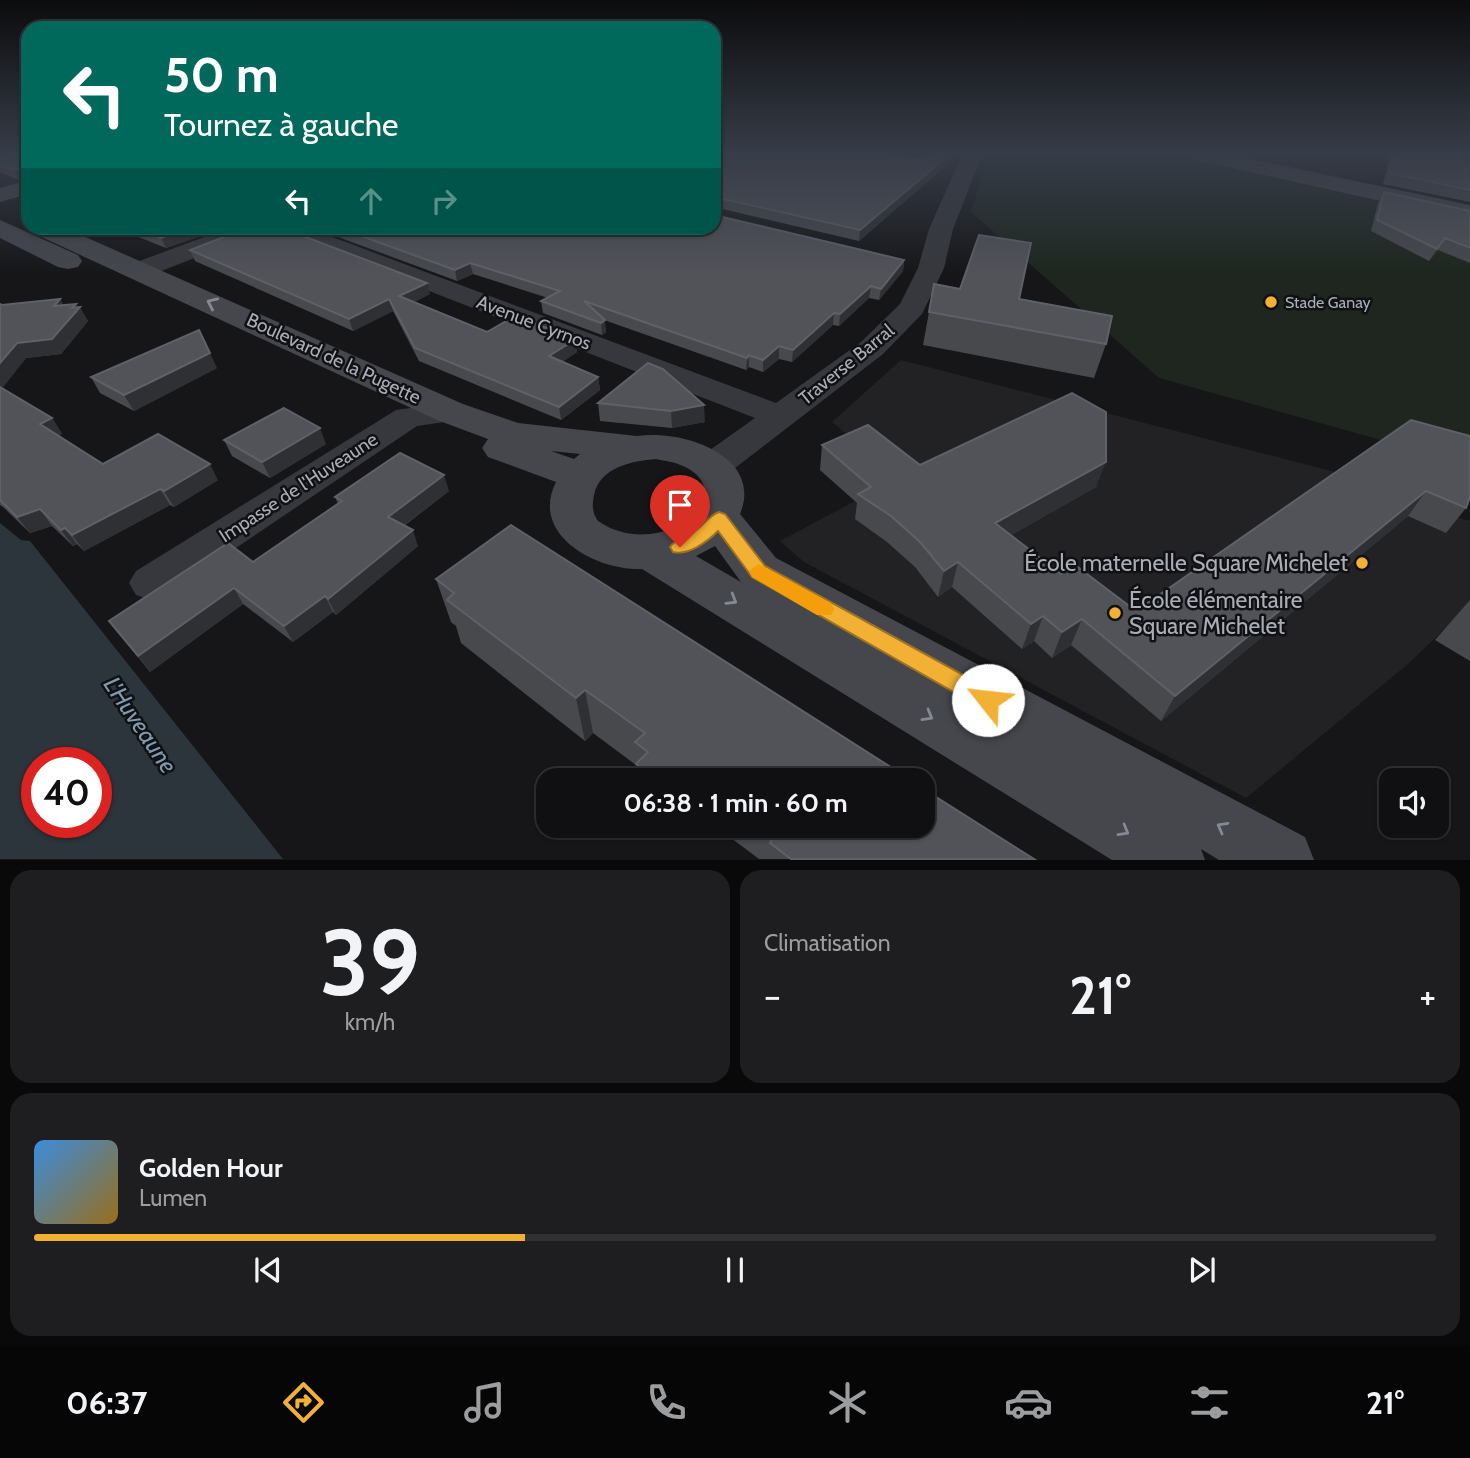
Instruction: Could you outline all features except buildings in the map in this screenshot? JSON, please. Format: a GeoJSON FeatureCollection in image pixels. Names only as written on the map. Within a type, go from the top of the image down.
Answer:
{"type":"FeatureCollection","features":[{"type":"Feature","properties":{"kind":"street","name":"Traverse Barral"},"geometry":{"type":"LineString","coordinates":[[713,466],[878,342],[912,308],[931,268],[941,229],[955,195]]}},
{"type":"Feature","properties":{"kind":"street"},"geometry":{"type":"LineString","coordinates":[[1397,195],[1470,213]]}},
{"type":"Feature","properties":{"kind":"street"},"geometry":{"type":"LineString","coordinates":[[0,208],[21,217]]}},
{"type":"Feature","properties":{"kind":"street","name":"Boulevard de la Pugette"},"geometry":{"type":"LineString","coordinates":[[0,228],[185,318],[408,417],[580,476]]}},
{"type":"Feature","properties":{"kind":"street","name":"Boulevard de la Pugette"},"geometry":{"type":"LineString","coordinates":[[60,235],[453,412],[513,435],[636,448]]}},
{"type":"Feature","properties":{"kind":"street"},"geometry":{"type":"LineString","coordinates":[[140,270],[231,235]]}},
{"type":"Feature","properties":{"kind":"street","name":"Avenue Cyrnos"},"geometry":{"type":"LineString","coordinates":[[306,235],[780,416]]}},
{"type":"Feature","properties":{"kind":"street"},"geometry":{"type":"LineString","coordinates":[[904,262],[931,268]]}},
{"type":"Feature","properties":{"kind":"street","name":"Impasse de l'Huveaune"},"geometry":{"type":"LineString","coordinates":[[151,583],[408,417],[453,412]]}},
{"type":"Feature","properties":{"kind":"street"},"geometry":{"type":"LineString","coordinates":[[636,448],[678,449],[713,466],[726,491],[726,505],[719,519],[703,535],[680,547],[652,553],[628,552],[606,547],[588,538],[576,525],[570,510],[571,492],[580,476],[604,458],[636,448]]}},
{"type":"Feature","properties":{"kind":"street"},"geometry":{"type":"LineString","coordinates":[[719,519],[758,571],[1282,859]]}},
{"type":"Feature","properties":{"kind":"street"},"geometry":{"type":"LineString","coordinates":[[652,553],[1172,859]]}},
{"type":"Feature","properties":{"kind":"shaded area","name":"Stade Ganay"},"geometry":{"type":"Polygon","coordinates":[[[976,195],[1352,195],[1470,226],[1470,465],[1159,378],[971,212],[976,195]]]}},
{"type":"Feature","properties":{"kind":"shaded area","name":"École élémentaire Square Michelet"},"geometry":{"type":"Polygon","coordinates":[[[901,360],[1459,504],[1455,517],[1470,521],[1470,605],[1408,664],[1246,798],[804,562],[780,541],[855,501],[820,470],[865,449],[832,422],[901,360]]]}},
{"type":"Feature","properties":{"kind":"water","name":"L'Huveaune"},"geometry":{"type":"Polygon","coordinates":[[[0,523],[21,540],[30,541],[283,859],[0,859],[0,523]]]}},
{"type":"Feature","properties":{"kind":"slow traffic"},"geometry":{"type":"LineString","coordinates":[[759,571],[824,609]]}},
{"type":"Feature","properties":{"kind":"place","name":"Stade Ganay"},"geometry":{"type":"Point","coordinates":[1271,302]}},
{"type":"Feature","properties":{"kind":"place","name":"École maternelle Square Michelet"},"geometry":{"type":"Point","coordinates":[1362,563]}},
{"type":"Feature","properties":{"kind":"place","name":"École élémentaire Square Michelet"},"geometry":{"type":"Point","coordinates":[1115,613]}},
{"type":"Feature","properties":{"kind":"route"},"geometry":{"type":"LineString","coordinates":[[680,547],[703,535],[719,519],[758,571],[988,700]]}}]}
